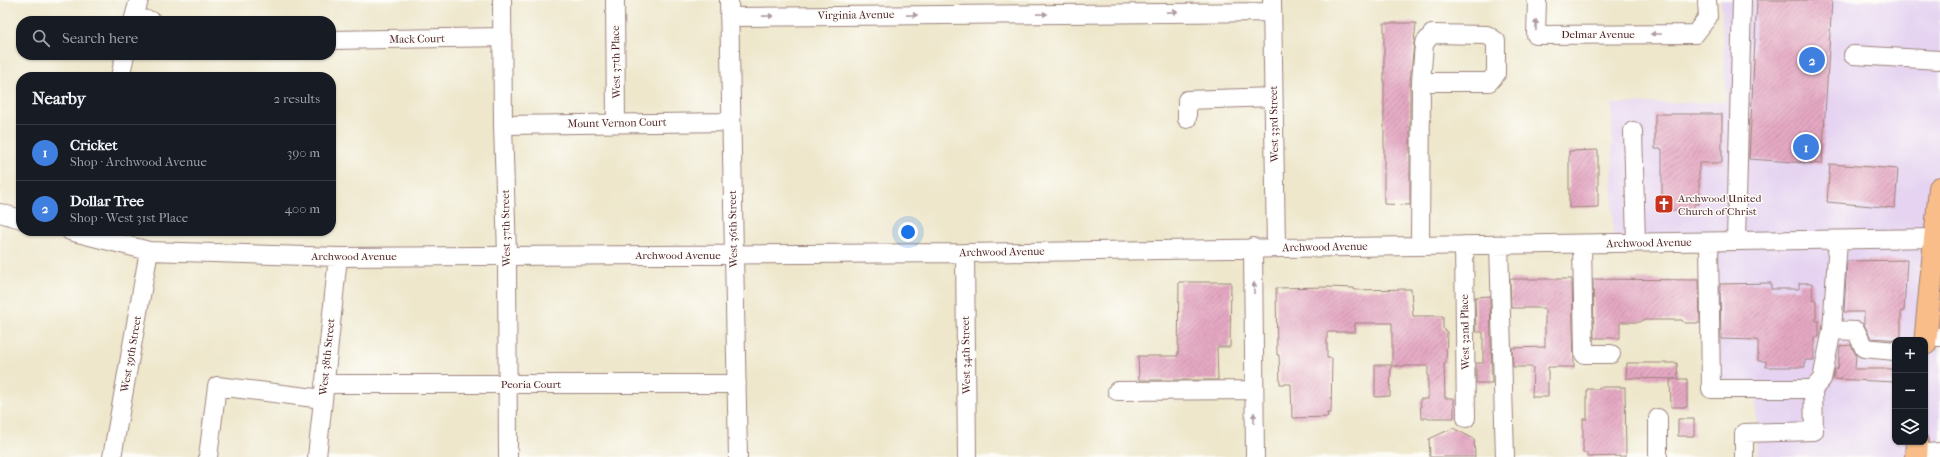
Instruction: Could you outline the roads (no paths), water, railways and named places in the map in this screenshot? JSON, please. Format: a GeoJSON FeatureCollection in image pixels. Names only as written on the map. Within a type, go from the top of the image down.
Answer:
{"type":"FeatureCollection","features":[{"type":"Feature","properties":{"kind":"main road"},"geometry":{"type":"LineString","coordinates":[[1930,339],[1935,238],[1940,188]]}},
{"type":"Feature","properties":{"kind":"street"},"geometry":{"type":"LineString","coordinates":[[135,16],[139,0]]}},
{"type":"Feature","properties":{"kind":"street","name":"West 37th Street"},"geometry":{"type":"LineString","coordinates":[[502,0],[503,125],[507,255],[508,457]]}},
{"type":"Feature","properties":{"kind":"street","name":"West 37th Place"},"geometry":{"type":"LineString","coordinates":[[615,0],[616,123]]}},
{"type":"Feature","properties":{"kind":"street","name":"Delmar Avenue"},"geometry":{"type":"LineString","coordinates":[[1536,0],[1536,35],[1695,34],[1708,17],[1707,0]]}},
{"type":"Feature","properties":{"kind":"street"},"geometry":{"type":"LineString","coordinates":[[1736,241],[1742,0]]}},
{"type":"Feature","properties":{"kind":"street","name":"Virginia Avenue"},"geometry":{"type":"LineString","coordinates":[[729,8],[1272,6]]}},
{"type":"Feature","properties":{"kind":"street","name":"West 33rd Street"},"geometry":{"type":"LineString","coordinates":[[1272,6],[1276,248]]}},
{"type":"Feature","properties":{"kind":"street","name":"West 36th Street"},"geometry":{"type":"LineString","coordinates":[[729,8],[738,457]]}},
{"type":"Feature","properties":{"kind":"street"},"geometry":{"type":"LineString","coordinates":[[1420,246],[1421,82],[1424,44],[1432,34],[1487,35],[1496,42],[1496,74],[1489,82],[1421,82]]}},
{"type":"Feature","properties":{"kind":"street","name":"Mack Court"},"geometry":{"type":"LineString","coordinates":[[336,40],[503,37]]}},
{"type":"Feature","properties":{"kind":"street"},"geometry":{"type":"LineString","coordinates":[[1853,55],[1892,59],[1940,60]]}},
{"type":"Feature","properties":{"kind":"street"},"geometry":{"type":"LineString","coordinates":[[121,72],[124,60]]}},
{"type":"Feature","properties":{"kind":"street"},"geometry":{"type":"LineString","coordinates":[[1187,119],[1187,100],[1273,97]]}},
{"type":"Feature","properties":{"kind":"street","name":"Mount Vernon Court"},"geometry":{"type":"LineString","coordinates":[[503,125],[731,122]]}},
{"type":"Feature","properties":{"kind":"street"},"geometry":{"type":"LineString","coordinates":[[1633,131],[1636,243]]}},
{"type":"Feature","properties":{"kind":"street"},"geometry":{"type":"LineString","coordinates":[[0,214],[16,218]]}},
{"type":"Feature","properties":{"kind":"street","name":"Archwood Avenue"},"geometry":{"type":"LineString","coordinates":[[93,236],[149,250],[338,257],[965,253],[1935,238]]}},
{"type":"Feature","properties":{"kind":"street"},"geometry":{"type":"LineString","coordinates":[[1744,457],[1744,433],[1814,431],[1813,389],[1822,379],[1832,330],[1838,240]]}},
{"type":"Feature","properties":{"kind":"street"},"geometry":{"type":"LineString","coordinates":[[1709,242],[1712,389],[1813,389]]}},
{"type":"Feature","properties":{"kind":"street"},"geometry":{"type":"LineString","coordinates":[[1582,244],[1584,354],[1612,354]]}},
{"type":"Feature","properties":{"kind":"street"},"geometry":{"type":"LineString","coordinates":[[1499,245],[1505,457]]}},
{"type":"Feature","properties":{"kind":"street","name":"West 32nd Place"},"geometry":{"type":"LineString","coordinates":[[1464,246],[1466,418]]}},
{"type":"Feature","properties":{"kind":"street"},"geometry":{"type":"LineString","coordinates":[[1253,248],[1255,457]]}},
{"type":"Feature","properties":{"kind":"street","name":"West 39th Street"},"geometry":{"type":"LineString","coordinates":[[112,457],[149,250]]}},
{"type":"Feature","properties":{"kind":"street","name":"West 34th Street"},"geometry":{"type":"LineString","coordinates":[[965,253],[967,457]]}},
{"type":"Feature","properties":{"kind":"street","name":"West 38th Street"},"geometry":{"type":"LineString","coordinates":[[317,457],[338,257]]}},
{"type":"Feature","properties":{"kind":"street"},"geometry":{"type":"LineString","coordinates":[[1832,330],[1856,331],[1864,348],[1892,351]]}},
{"type":"Feature","properties":{"kind":"street","name":"Peoria Court"},"geometry":{"type":"LineString","coordinates":[[208,457],[217,386],[323,392],[507,384],[737,384]]}},
{"type":"Feature","properties":{"kind":"street"},"geometry":{"type":"LineString","coordinates":[[1118,391],[1254,390]]}},
{"type":"Feature","properties":{"kind":"street"},"geometry":{"type":"LineString","coordinates":[[1658,418],[1658,457]]}},
{"type":"Feature","properties":{"kind":"street"},"geometry":{"type":"LineString","coordinates":[[1916,451],[1940,452]]}},
{"type":"Feature","properties":{"kind":"place","name":"Dollar Tree"},"geometry":{"type":"Point","coordinates":[1812,60]}},
{"type":"Feature","properties":{"kind":"place","name":"Cricket"},"geometry":{"type":"Point","coordinates":[1806,147]}},
{"type":"Feature","properties":{"kind":"place","name":"Archwood United Church of Christ"},"geometry":{"type":"Point","coordinates":[1664,204]}}]}
